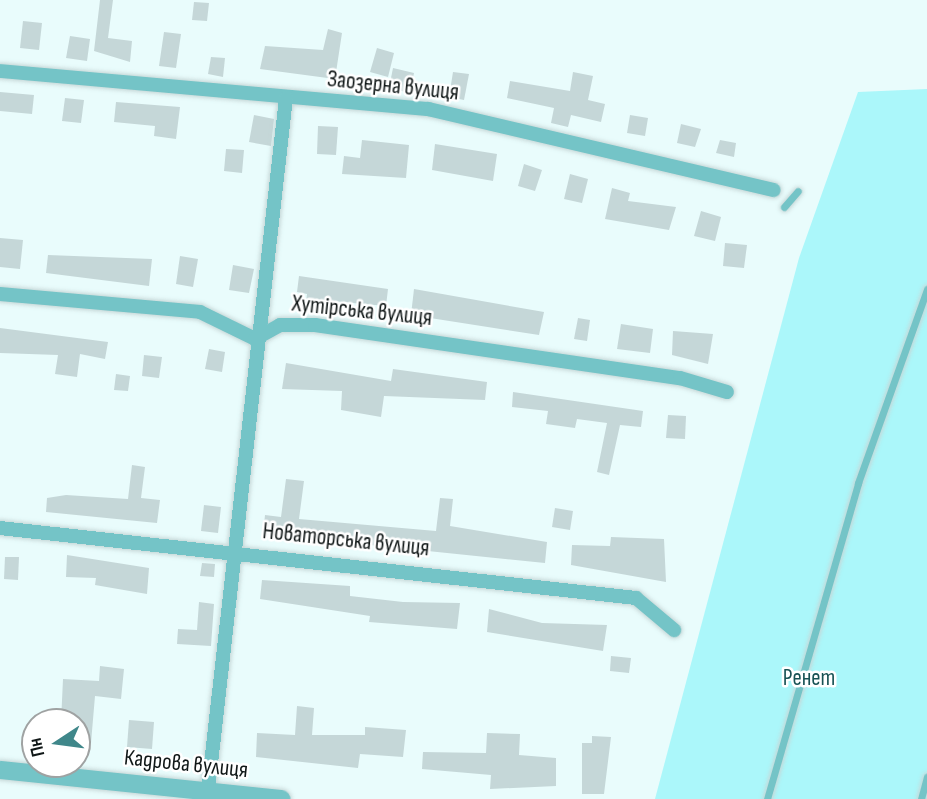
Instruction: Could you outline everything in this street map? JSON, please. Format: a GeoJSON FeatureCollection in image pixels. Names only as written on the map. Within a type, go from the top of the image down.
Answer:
{"type":"FeatureCollection","features":[{"type":"Feature","properties":{"kind":"street","name":"Заозерна вулиця"},"geometry":{"type":"LineString","coordinates":[[0,71],[428,109],[774,190]]}},
{"type":"Feature","properties":{"kind":"street"},"geometry":{"type":"LineString","coordinates":[[208,790],[231,551],[286,98]]}},
{"type":"Feature","properties":{"kind":"street"},"geometry":{"type":"LineString","coordinates":[[0,294],[200,312],[255,339]]}},
{"type":"Feature","properties":{"kind":"street","name":"Хутірська вулиця"},"geometry":{"type":"LineString","coordinates":[[255,339],[280,324],[316,325],[680,378],[727,392]]}},
{"type":"Feature","properties":{"kind":"street","name":"Новаторська вулиця"},"geometry":{"type":"LineString","coordinates":[[0,528],[231,551],[636,598],[674,630]]}},
{"type":"Feature","properties":{"kind":"street","name":"Кадрова вулиця"},"geometry":{"type":"LineString","coordinates":[[0,770],[282,799]]}},
{"type":"Feature","properties":{"kind":"lane"},"geometry":{"type":"LineString","coordinates":[[784,207],[798,191]]}},
{"type":"Feature","properties":{"kind":"lane"},"geometry":{"type":"LineString","coordinates":[[767,799],[858,483],[927,289]]}},
{"type":"Feature","properties":{"kind":"lane"},"geometry":{"type":"LineString","coordinates":[[921,799],[927,777]]}},
{"type":"Feature","properties":{"kind":"green space","name":"Ренет"},"geometry":{"type":"Polygon","coordinates":[[[927,89],[927,799],[655,799],[799,258],[858,92],[927,89]]]}},
{"type":"Feature","properties":{"kind":"building"},"geometry":{"type":"Polygon","coordinates":[[[100,0],[113,0],[108,38],[132,41],[130,62],[94,51],[100,0]]]}},
{"type":"Feature","properties":{"kind":"building"},"geometry":{"type":"Polygon","coordinates":[[[194,2],[209,3],[207,21],[192,20],[194,2]]]}},
{"type":"Feature","properties":{"kind":"building"},"geometry":{"type":"Polygon","coordinates":[[[23,21],[42,23],[39,50],[20,48],[23,21]]]}},
{"type":"Feature","properties":{"kind":"building"},"geometry":{"type":"Polygon","coordinates":[[[328,29],[342,33],[335,79],[260,69],[265,46],[323,50],[328,29]]]}},
{"type":"Feature","properties":{"kind":"building"},"geometry":{"type":"Polygon","coordinates":[[[164,32],[181,34],[176,68],[159,66],[164,32]]]}},
{"type":"Feature","properties":{"kind":"building"},"geometry":{"type":"Polygon","coordinates":[[[70,36],[90,39],[87,61],[66,58],[70,36]]]}},
{"type":"Feature","properties":{"kind":"building"},"geometry":{"type":"Polygon","coordinates":[[[377,48],[394,53],[388,77],[370,72],[377,48]]]}},
{"type":"Feature","properties":{"kind":"building"},"geometry":{"type":"Polygon","coordinates":[[[211,57],[225,58],[223,77],[208,74],[211,57]]]}},
{"type":"Feature","properties":{"kind":"building"},"geometry":{"type":"Polygon","coordinates":[[[393,68],[414,73],[410,93],[389,88],[393,68]]]}},
{"type":"Feature","properties":{"kind":"building"},"geometry":{"type":"Polygon","coordinates":[[[453,72],[469,74],[464,100],[449,97],[453,72]]]}},
{"type":"Feature","properties":{"kind":"building"},"geometry":{"type":"Polygon","coordinates":[[[573,72],[593,76],[588,100],[605,104],[601,122],[571,115],[568,127],[551,123],[554,108],[507,98],[510,81],[570,91],[573,72]]]}},
{"type":"Feature","properties":{"kind":"building"},"geometry":{"type":"Polygon","coordinates":[[[0,92],[34,95],[32,114],[0,111],[0,92]]]}},
{"type":"Feature","properties":{"kind":"building"},"geometry":{"type":"Polygon","coordinates":[[[65,98],[84,100],[81,123],[62,121],[65,98]]]}},
{"type":"Feature","properties":{"kind":"building"},"geometry":{"type":"Polygon","coordinates":[[[116,102],[180,107],[176,139],[154,136],[155,126],[114,122],[116,102]]]}},
{"type":"Feature","properties":{"kind":"building"},"geometry":{"type":"Polygon","coordinates":[[[254,115],[274,119],[271,146],[249,142],[254,115]]]}},
{"type":"Feature","properties":{"kind":"building"},"geometry":{"type":"Polygon","coordinates":[[[630,115],[648,118],[645,136],[627,133],[630,115]]]}},
{"type":"Feature","properties":{"kind":"building"},"geometry":{"type":"Polygon","coordinates":[[[681,124],[701,129],[695,147],[677,143],[681,124]]]}},
{"type":"Feature","properties":{"kind":"building"},"geometry":{"type":"Polygon","coordinates":[[[318,126],[338,127],[336,155],[317,154],[318,126]]]}},
{"type":"Feature","properties":{"kind":"building"},"geometry":{"type":"Polygon","coordinates":[[[362,140],[409,145],[406,178],[342,174],[344,156],[360,158],[362,140]]]}},
{"type":"Feature","properties":{"kind":"building"},"geometry":{"type":"Polygon","coordinates":[[[720,140],[736,143],[734,157],[716,153],[720,140]]]}},
{"type":"Feature","properties":{"kind":"building"},"geometry":{"type":"Polygon","coordinates":[[[435,144],[497,154],[493,181],[432,170],[435,144]]]}},
{"type":"Feature","properties":{"kind":"building"},"geometry":{"type":"Polygon","coordinates":[[[226,149],[244,150],[242,173],[224,171],[226,149]]]}},
{"type":"Feature","properties":{"kind":"building"},"geometry":{"type":"Polygon","coordinates":[[[524,164],[542,170],[535,191],[518,186],[524,164]]]}},
{"type":"Feature","properties":{"kind":"building"},"geometry":{"type":"Polygon","coordinates":[[[570,174],[588,179],[582,203],[564,199],[570,174]]]}},
{"type":"Feature","properties":{"kind":"building"},"geometry":{"type":"Polygon","coordinates":[[[612,188],[630,193],[628,201],[676,207],[669,230],[605,219],[612,188]]]}},
{"type":"Feature","properties":{"kind":"building"},"geometry":{"type":"Polygon","coordinates":[[[701,211],[721,217],[715,241],[694,236],[701,211]]]}},
{"type":"Feature","properties":{"kind":"building"},"geometry":{"type":"Polygon","coordinates":[[[0,238],[23,240],[20,269],[0,267],[0,238]]]}},
{"type":"Feature","properties":{"kind":"building"},"geometry":{"type":"Polygon","coordinates":[[[725,243],[747,245],[744,268],[723,266],[725,243]]]}},
{"type":"Feature","properties":{"kind":"building"},"geometry":{"type":"Polygon","coordinates":[[[48,255],[152,259],[149,286],[46,273],[48,255]]]}},
{"type":"Feature","properties":{"kind":"building"},"geometry":{"type":"Polygon","coordinates":[[[180,256],[198,259],[193,287],[176,284],[180,256]]]}},
{"type":"Feature","properties":{"kind":"building"},"geometry":{"type":"Polygon","coordinates":[[[233,265],[254,269],[249,293],[229,290],[233,265]]]}},
{"type":"Feature","properties":{"kind":"building"},"geometry":{"type":"Polygon","coordinates":[[[299,276],[388,289],[386,306],[331,301],[329,312],[305,309],[307,294],[297,292],[299,276]]]}},
{"type":"Feature","properties":{"kind":"building"},"geometry":{"type":"Polygon","coordinates":[[[414,289],[544,312],[539,335],[411,315],[414,289]]]}},
{"type":"Feature","properties":{"kind":"building"},"geometry":{"type":"Polygon","coordinates":[[[578,318],[590,320],[587,341],[574,339],[578,318]]]}},
{"type":"Feature","properties":{"kind":"building"},"geometry":{"type":"Polygon","coordinates":[[[621,324],[653,329],[650,353],[617,349],[621,324]]]}},
{"type":"Feature","properties":{"kind":"building"},"geometry":{"type":"Polygon","coordinates":[[[0,328],[108,342],[105,359],[80,354],[77,377],[55,374],[58,355],[0,353],[0,328]]]}},
{"type":"Feature","properties":{"kind":"building"},"geometry":{"type":"Polygon","coordinates":[[[673,331],[713,334],[708,364],[672,355],[673,331]]]}},
{"type":"Feature","properties":{"kind":"building"},"geometry":{"type":"Polygon","coordinates":[[[209,349],[225,352],[222,372],[205,369],[209,349]]]}},
{"type":"Feature","properties":{"kind":"building"},"geometry":{"type":"Polygon","coordinates":[[[144,355],[162,357],[159,378],[142,376],[144,355]]]}},
{"type":"Feature","properties":{"kind":"building"},"geometry":{"type":"Polygon","coordinates":[[[286,363],[391,381],[393,369],[487,382],[485,400],[384,396],[381,417],[341,410],[342,391],[282,389],[286,363]]]}},
{"type":"Feature","properties":{"kind":"building"},"geometry":{"type":"Polygon","coordinates":[[[116,374],[130,376],[128,391],[114,390],[116,374]]]}},
{"type":"Feature","properties":{"kind":"building"},"geometry":{"type":"Polygon","coordinates":[[[513,392],[643,411],[641,427],[620,425],[609,475],[597,472],[607,423],[577,419],[575,428],[546,424],[548,411],[512,407],[513,392]]]}},
{"type":"Feature","properties":{"kind":"building"},"geometry":{"type":"Polygon","coordinates":[[[668,415],[686,416],[685,439],[666,438],[668,415]]]}},
{"type":"Feature","properties":{"kind":"building"},"geometry":{"type":"Polygon","coordinates":[[[132,465],[145,467],[141,498],[160,500],[157,523],[46,512],[47,498],[66,495],[128,499],[132,465]]]}},
{"type":"Feature","properties":{"kind":"building"},"geometry":{"type":"Polygon","coordinates":[[[286,479],[304,481],[299,519],[436,531],[440,498],[453,499],[450,526],[547,542],[545,563],[263,534],[265,515],[281,517],[286,479]]]}},
{"type":"Feature","properties":{"kind":"building"},"geometry":{"type":"Polygon","coordinates":[[[204,505],[221,507],[218,533],[201,531],[204,505]]]}},
{"type":"Feature","properties":{"kind":"building"},"geometry":{"type":"Polygon","coordinates":[[[555,508],[573,511],[570,530],[552,527],[555,508]]]}},
{"type":"Feature","properties":{"kind":"building"},"geometry":{"type":"Polygon","coordinates":[[[611,537],[664,539],[666,582],[571,565],[572,545],[610,546],[611,537]]]}},
{"type":"Feature","properties":{"kind":"building"},"geometry":{"type":"Polygon","coordinates":[[[67,555],[149,568],[147,594],[95,585],[96,578],[66,577],[67,555]]]}},
{"type":"Feature","properties":{"kind":"building"},"geometry":{"type":"Polygon","coordinates":[[[5,557],[19,557],[18,580],[4,579],[5,557]]]}},
{"type":"Feature","properties":{"kind":"building"},"geometry":{"type":"Polygon","coordinates":[[[202,563],[215,564],[214,577],[200,576],[202,563]]]}},
{"type":"Feature","properties":{"kind":"building"},"geometry":{"type":"Polygon","coordinates":[[[262,580],[350,586],[350,596],[403,602],[460,603],[457,629],[369,622],[370,616],[260,599],[262,580]]]}},
{"type":"Feature","properties":{"kind":"building"},"geometry":{"type":"Polygon","coordinates":[[[199,602],[214,604],[211,646],[177,644],[178,629],[197,630],[199,602]]]}},
{"type":"Feature","properties":{"kind":"building"},"geometry":{"type":"Polygon","coordinates":[[[489,609],[542,623],[607,625],[603,651],[487,632],[489,609]]]}},
{"type":"Feature","properties":{"kind":"building"},"geometry":{"type":"Polygon","coordinates":[[[611,656],[631,658],[629,673],[610,671],[611,656]]]}},
{"type":"Feature","properties":{"kind":"building"},"geometry":{"type":"Polygon","coordinates":[[[100,666],[124,669],[121,699],[95,696],[91,743],[91,708],[62,708],[63,679],[99,681],[100,666]]]}},
{"type":"Feature","properties":{"kind":"building"},"geometry":{"type":"Polygon","coordinates":[[[297,706],[314,708],[312,735],[365,735],[365,727],[406,730],[403,757],[360,754],[358,768],[256,757],[257,733],[295,735],[297,706]]]}},
{"type":"Feature","properties":{"kind":"building"},"geometry":{"type":"Polygon","coordinates":[[[129,720],[154,722],[152,749],[127,747],[129,720]]]}},
{"type":"Feature","properties":{"kind":"building"},"geometry":{"type":"Polygon","coordinates":[[[487,733],[520,734],[519,755],[556,758],[556,786],[490,789],[491,775],[422,769],[423,752],[486,753],[487,733]]]}},
{"type":"Feature","properties":{"kind":"building"},"geometry":{"type":"Polygon","coordinates":[[[592,736],[611,737],[604,794],[582,794],[582,743],[592,743],[592,736]]]}}]}
